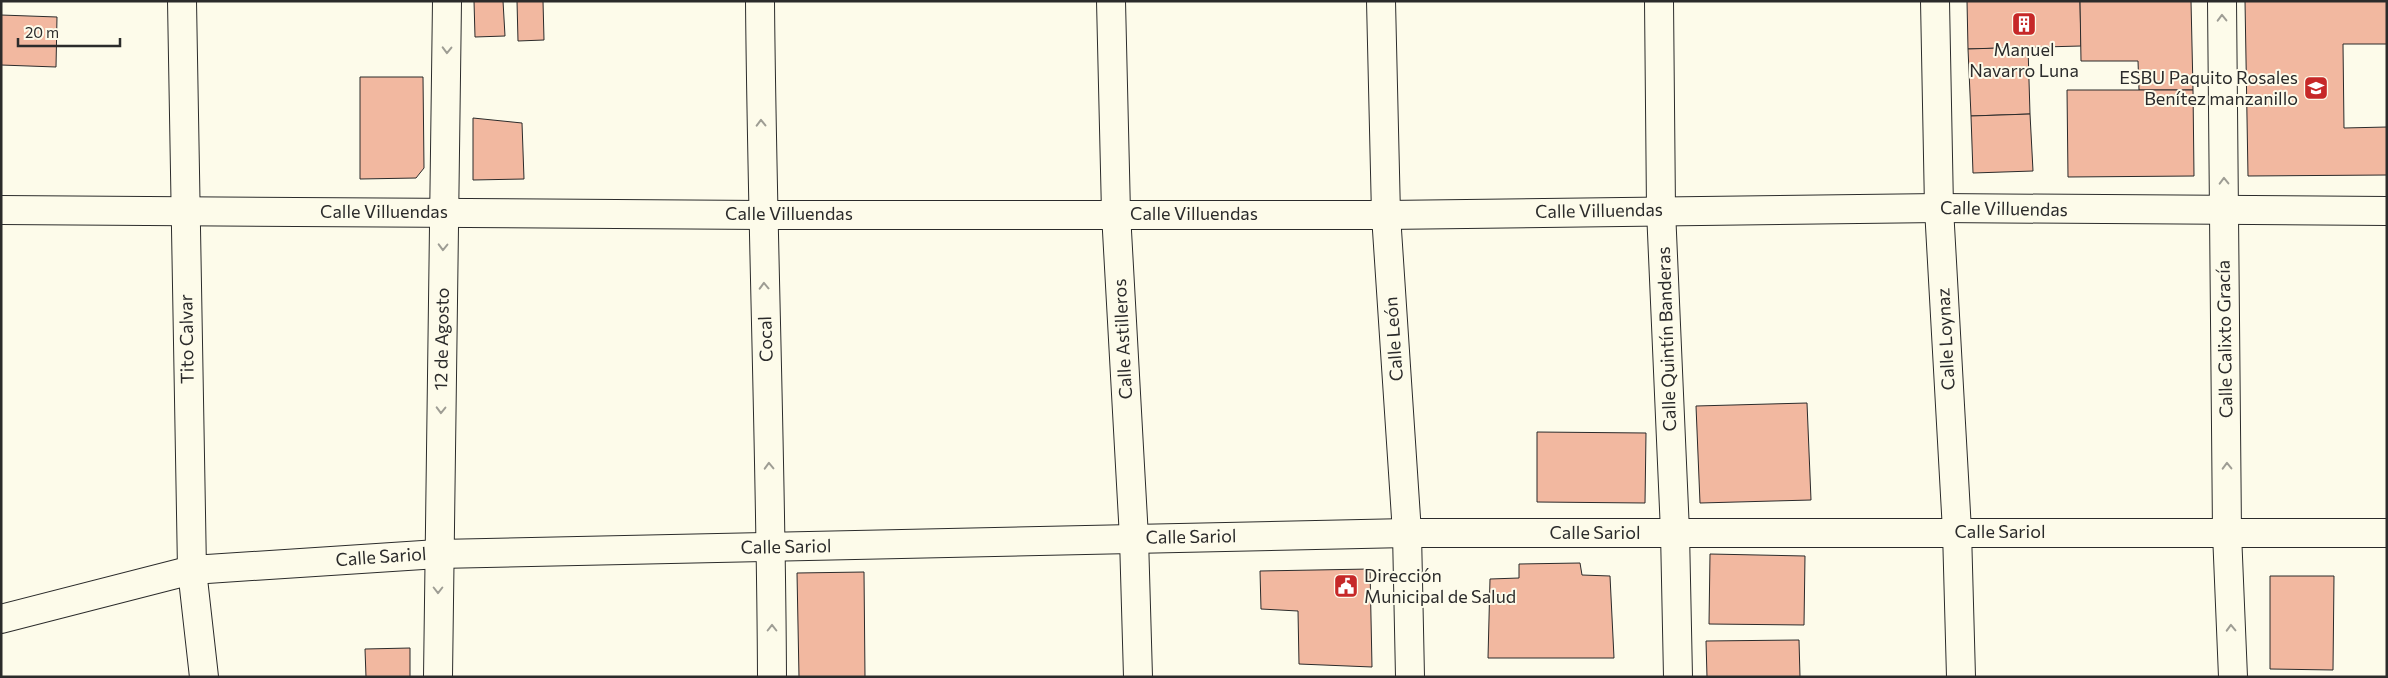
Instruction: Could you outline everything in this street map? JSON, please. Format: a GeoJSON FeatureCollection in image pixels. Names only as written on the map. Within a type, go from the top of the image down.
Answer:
{"type":"FeatureCollection","features":[{"type":"Feature","properties":{"kind":"street","name":"Tito Calvar"},"geometry":{"type":"LineString","coordinates":[[182,1],[192,570],[204,677]]}},
{"type":"Feature","properties":{"kind":"street","name":"12 de Agosto"},"geometry":{"type":"LineString","coordinates":[[438,677],[438,554],[447,1]]}},
{"type":"Feature","properties":{"kind":"street","name":"Cocal"},"geometry":{"type":"LineString","coordinates":[[760,1],[762,215],[771,547],[772,677]]}},
{"type":"Feature","properties":{"kind":"street","name":"Calle Astilleros"},"geometry":{"type":"LineString","coordinates":[[1112,1],[1116,213],[1134,538],[1138,677]]}},
{"type":"Feature","properties":{"kind":"street","name":"Calle León"},"geometry":{"type":"LineString","coordinates":[[1381,1],[1386,215],[1407,533],[1410,677]]}},
{"type":"Feature","properties":{"kind":"street","name":"Calle Quintín Banderas"},"geometry":{"type":"LineString","coordinates":[[1659,1],[1661,210],[1675,532],[1678,677]]}},
{"type":"Feature","properties":{"kind":"street","name":"Calle Loynaz"},"geometry":{"type":"LineString","coordinates":[[1935,1],[1939,208],[1957,531],[1961,677]]}},
{"type":"Feature","properties":{"kind":"street","name":"Calle Calixto Gracía"},"geometry":{"type":"LineString","coordinates":[[2222,1],[2228,533],[2234,677]]}},
{"type":"Feature","properties":{"kind":"street","name":"Calle Villuendas"},"geometry":{"type":"LineString","coordinates":[[1,210],[762,215],[1116,213],[1386,215],[1661,210],[1939,208],[2387,211]]}},
{"type":"Feature","properties":{"kind":"street","name":"Calle Sariol"},"geometry":{"type":"LineString","coordinates":[[1,619],[192,570],[438,554],[1407,533],[1957,531],[2387,533]]}},
{"type":"Feature","properties":{"kind":"building"},"geometry":{"type":"Polygon","coordinates":[[[474,1],[503,1],[505,36],[475,37],[474,1]]]}},
{"type":"Feature","properties":{"kind":"building"},"geometry":{"type":"Polygon","coordinates":[[[517,1],[543,1],[544,40],[518,41],[517,1]]]}},
{"type":"Feature","properties":{"kind":"building","name":"Manuel Navarro Luna"},"geometry":{"type":"Polygon","coordinates":[[[1967,1],[2080,1],[2081,46],[1968,49],[1967,1]]]}},
{"type":"Feature","properties":{"kind":"building"},"geometry":{"type":"Polygon","coordinates":[[[2080,1],[2191,1],[2193,90],[2139,90],[2138,61],[2081,61],[2080,1]]]}},
{"type":"Feature","properties":{"kind":"building","name":"ESBU Paquito Rosales Benítez manzanillo"},"geometry":{"type":"Polygon","coordinates":[[[2245,1],[2387,1],[2387,44],[2343,44],[2344,128],[2387,127],[2387,175],[2248,176],[2245,1]]]}},
{"type":"Feature","properties":{"kind":"building"},"geometry":{"type":"Polygon","coordinates":[[[1,15],[57,17],[56,67],[1,65],[1,15]]]}},
{"type":"Feature","properties":{"kind":"building"},"geometry":{"type":"Polygon","coordinates":[[[2028,47],[2030,114],[1971,116],[1968,49],[2028,47]]]}},
{"type":"Feature","properties":{"kind":"building"},"geometry":{"type":"Polygon","coordinates":[[[360,77],[423,77],[424,168],[416,178],[360,179],[360,77]]]}},
{"type":"Feature","properties":{"kind":"building"},"geometry":{"type":"Polygon","coordinates":[[[2067,90],[2193,90],[2194,176],[2068,177],[2067,90]]]}},
{"type":"Feature","properties":{"kind":"building"},"geometry":{"type":"Polygon","coordinates":[[[2030,114],[2033,171],[1973,173],[1971,116],[2030,114]]]}},
{"type":"Feature","properties":{"kind":"building"},"geometry":{"type":"Polygon","coordinates":[[[473,118],[522,123],[524,179],[473,180],[473,118]]]}},
{"type":"Feature","properties":{"kind":"building"},"geometry":{"type":"Polygon","coordinates":[[[1807,403],[1811,500],[1700,503],[1696,406],[1807,403]]]}},
{"type":"Feature","properties":{"kind":"building"},"geometry":{"type":"Polygon","coordinates":[[[1537,432],[1646,433],[1645,503],[1537,502],[1537,432]]]}},
{"type":"Feature","properties":{"kind":"building"},"geometry":{"type":"Polygon","coordinates":[[[1710,554],[1805,556],[1804,625],[1709,624],[1710,554]]]}},
{"type":"Feature","properties":{"kind":"building"},"geometry":{"type":"Polygon","coordinates":[[[1580,563],[1582,575],[1610,576],[1614,658],[1488,658],[1490,579],[1519,578],[1519,564],[1580,563]]]}},
{"type":"Feature","properties":{"kind":"building"},"geometry":{"type":"Polygon","coordinates":[[[1370,569],[1372,667],[1299,664],[1298,611],[1261,609],[1260,571],[1370,569]]]}},
{"type":"Feature","properties":{"kind":"building"},"geometry":{"type":"Polygon","coordinates":[[[864,572],[865,677],[799,677],[797,573],[864,572]]]}},
{"type":"Feature","properties":{"kind":"building"},"geometry":{"type":"Polygon","coordinates":[[[2270,576],[2334,576],[2333,670],[2270,669],[2270,576]]]}},
{"type":"Feature","properties":{"kind":"building"},"geometry":{"type":"Polygon","coordinates":[[[1799,640],[1800,677],[1707,677],[1706,641],[1799,640]]]}},
{"type":"Feature","properties":{"kind":"building"},"geometry":{"type":"Polygon","coordinates":[[[410,648],[410,677],[366,677],[365,649],[410,648]]]}},
{"type":"Feature","properties":{"kind":"place","name":"Manuel Navarro Luna"},"geometry":{"type":"Point","coordinates":[2024,24]}},
{"type":"Feature","properties":{"kind":"place","name":"ESBU Paquito Rosales Benítez manzanillo"},"geometry":{"type":"Point","coordinates":[2316,88]}},
{"type":"Feature","properties":{"kind":"place","name":"Dirección Municipal de Salud"},"geometry":{"type":"Point","coordinates":[1346,586]}}]}
